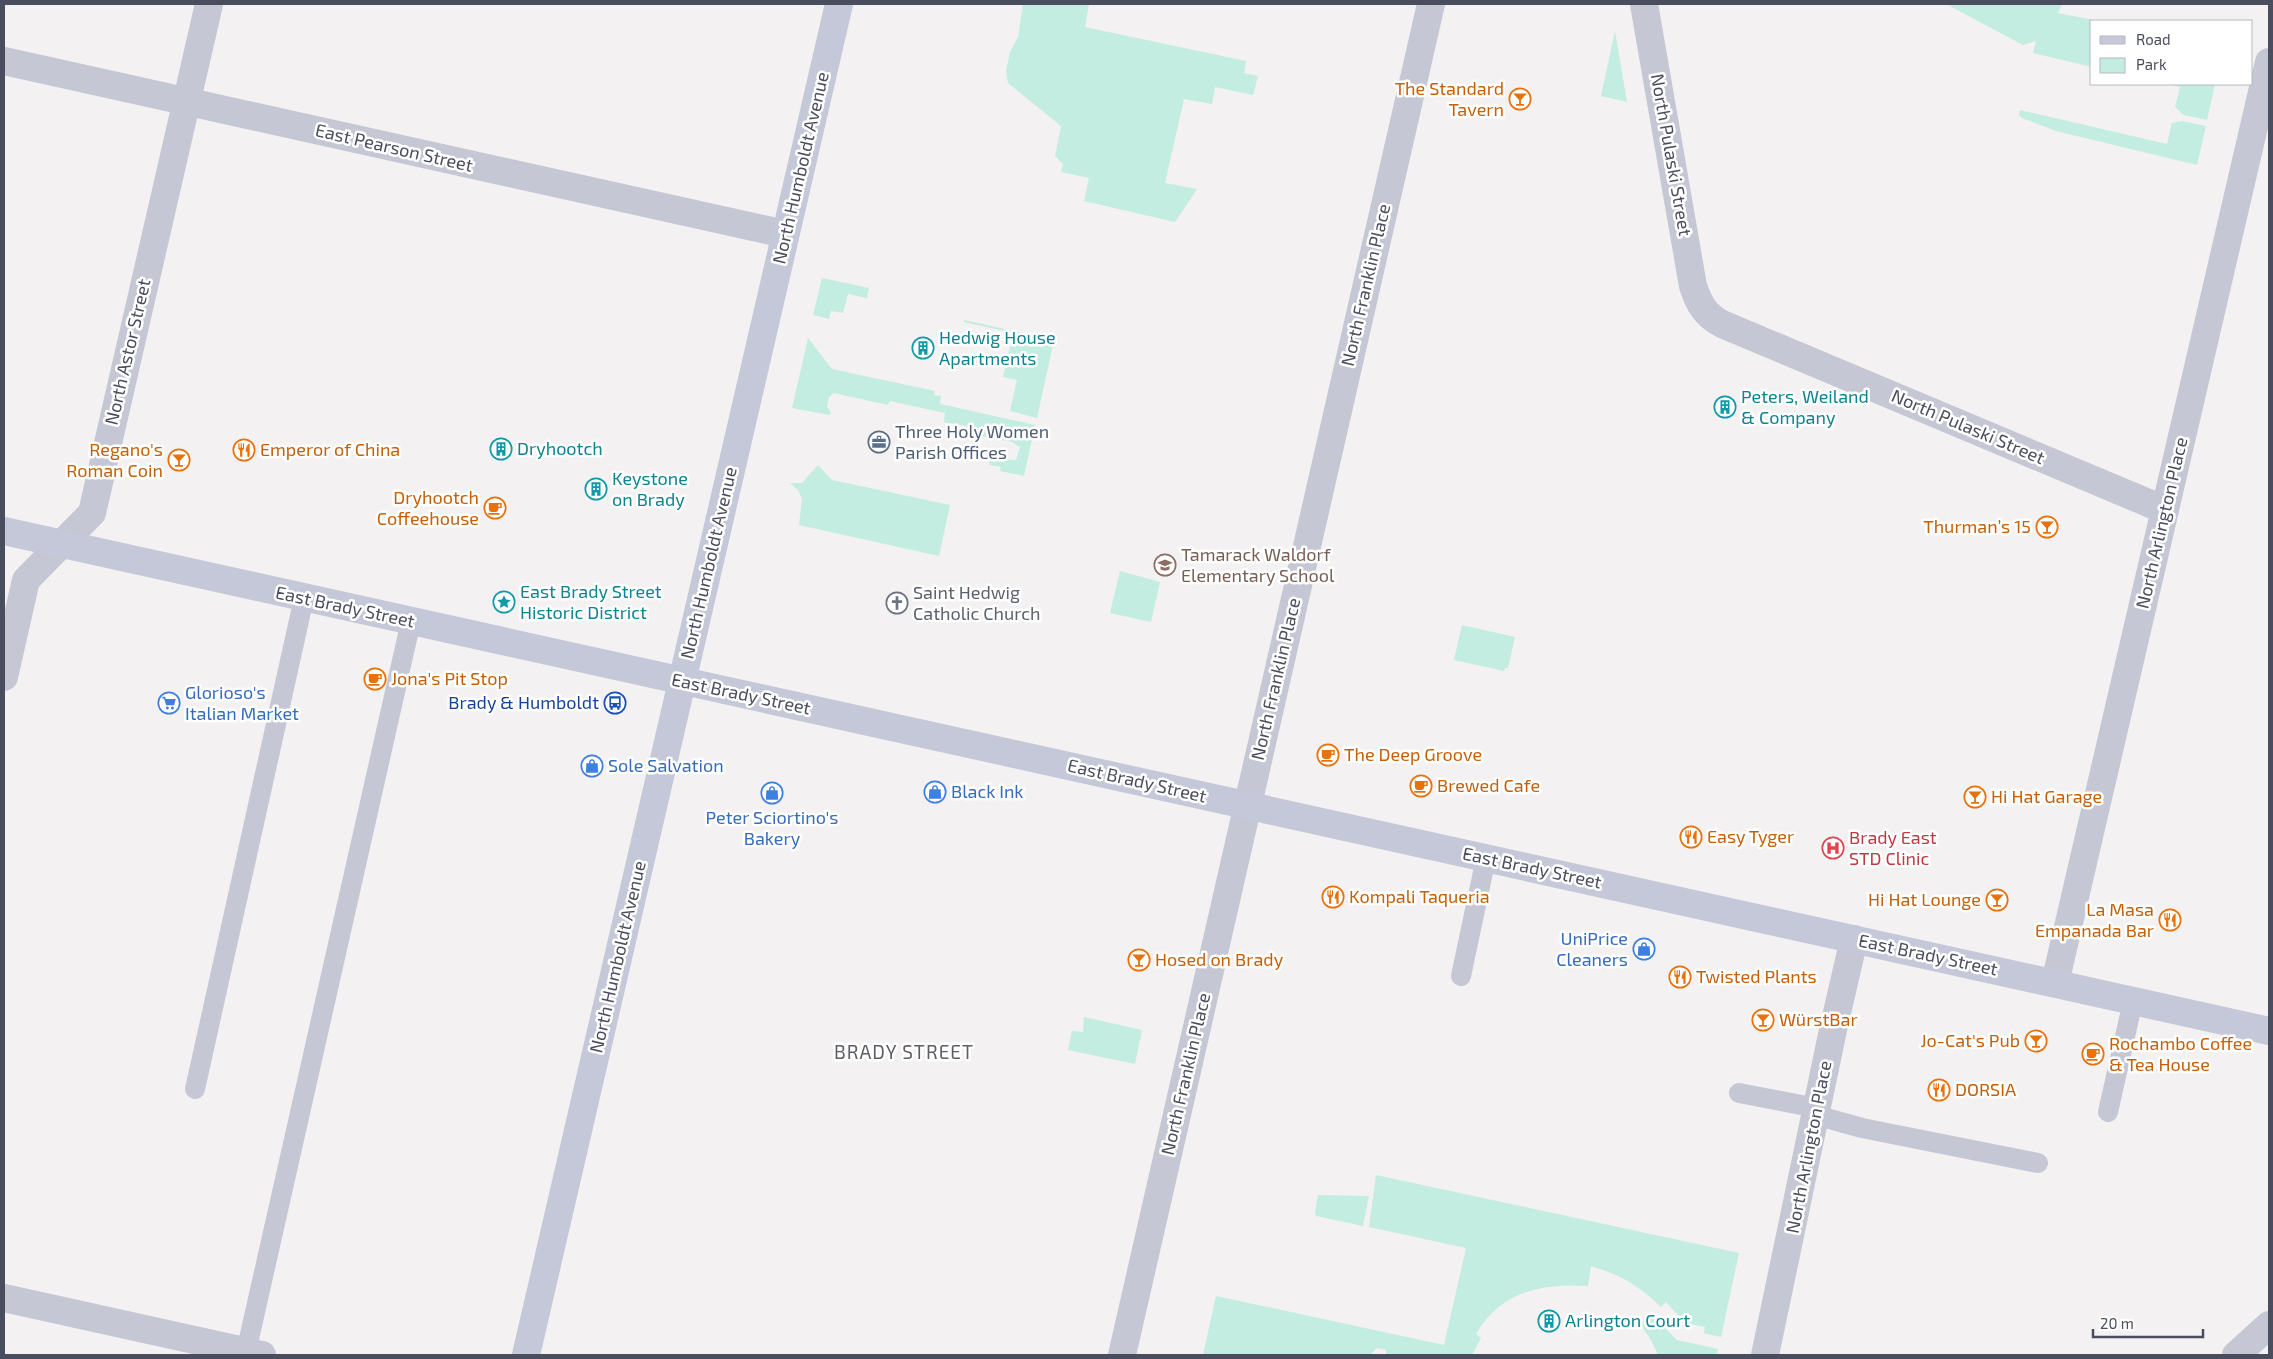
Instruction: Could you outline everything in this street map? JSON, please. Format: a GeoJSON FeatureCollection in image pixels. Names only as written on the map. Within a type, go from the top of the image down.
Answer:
{"type":"FeatureCollection","features":[{"type":"Feature","properties":{"kind":"main road","name":"North Humboldt Avenue"},"geometry":{"type":"LineString","coordinates":[[526,1355],[839,4]]}},
{"type":"Feature","properties":{"kind":"main road","name":"East Brady Street"},"geometry":{"type":"LineString","coordinates":[[4,531],[2269,1030]]}},
{"type":"Feature","properties":{"kind":"street","name":"North Astor Street"},"geometry":{"type":"LineString","coordinates":[[4,677],[26,580],[92,513],[209,4]]}},
{"type":"Feature","properties":{"kind":"street","name":"North Franklin Place"},"geometry":{"type":"LineString","coordinates":[[1122,1355],[1431,4]]}},
{"type":"Feature","properties":{"kind":"street","name":"North Pulaski Street"},"geometry":{"type":"LineString","coordinates":[[1644,4],[1693,286],[1698,302],[1706,315],[1722,324],[2165,510]]}},
{"type":"Feature","properties":{"kind":"street","name":"East Pearson Street"},"geometry":{"type":"LineString","coordinates":[[4,61],[785,234]]}},
{"type":"Feature","properties":{"kind":"street","name":"North Arlington Place"},"geometry":{"type":"LineString","coordinates":[[2055,984],[2165,510],[2263,117],[2269,62]]}},
{"type":"Feature","properties":{"kind":"street","name":"North Arlington Place"},"geometry":{"type":"LineString","coordinates":[[1765,1355],[1854,939]]}},
{"type":"Feature","properties":{"kind":"street"},"geometry":{"type":"LineString","coordinates":[[4,1298],[254,1353]]}},
{"type":"Feature","properties":{"kind":"street"},"geometry":{"type":"LineString","coordinates":[[2236,1355],[2269,1325]]}},
{"type":"Feature","properties":{"kind":"lane"},"geometry":{"type":"LineString","coordinates":[[195,1089],[304,598]]}},
{"type":"Feature","properties":{"kind":"lane"},"geometry":{"type":"LineString","coordinates":[[254,1353],[410,621]]}},
{"type":"Feature","properties":{"kind":"lane"},"geometry":{"type":"LineString","coordinates":[[1460,976],[1486,858]]}},
{"type":"Feature","properties":{"kind":"lane"},"geometry":{"type":"LineString","coordinates":[[2108,1112],[2133,1001]]}},
{"type":"Feature","properties":{"kind":"lane"},"geometry":{"type":"LineString","coordinates":[[1740,1093],[1816,1112],[1862,1128],[2038,1164]]}},
{"type":"Feature","properties":{"kind":"green space"},"geometry":{"type":"Polygon","coordinates":[[[1023,4],[1089,4],[1085,27],[1246,61],[1244,73],[1258,76],[1253,95],[1215,87],[1212,104],[1184,99],[1165,183],[1197,189],[1175,222],[1084,201],[1089,178],[1061,172],[1063,164],[1055,156],[1061,126],[1008,83],[1006,71],[1010,52],[1018,37],[1023,4]]]}},
{"type":"Feature","properties":{"kind":"green space"},"geometry":{"type":"Polygon","coordinates":[[[1946,4],[2062,4],[2058,13],[2094,20],[2090,20],[2090,67],[2033,53],[2036,41],[2023,45],[1946,4]]]}},
{"type":"Feature","properties":{"kind":"green space"},"geometry":{"type":"Polygon","coordinates":[[[1615,31],[1627,102],[1601,96],[1615,31]]]}},
{"type":"Feature","properties":{"kind":"green space"},"geometry":{"type":"Polygon","coordinates":[[[2170,85],[2215,85],[2207,120],[2184,115],[2175,107],[2180,87],[2170,85]]]}},
{"type":"Feature","properties":{"kind":"green space"},"geometry":{"type":"Polygon","coordinates":[[[2020,110],[2167,144],[2172,123],[2182,121],[2206,126],[2197,165],[2056,131],[2022,118],[2019,115],[2020,110]]]}},
{"type":"Feature","properties":{"kind":"green space"},"geometry":{"type":"Polygon","coordinates":[[[822,278],[869,288],[867,298],[848,294],[843,313],[831,311],[829,319],[813,315],[822,278]]]}},
{"type":"Feature","properties":{"kind":"green space"},"geometry":{"type":"Polygon","coordinates":[[[964,320],[1054,340],[1037,418],[1010,411],[1017,380],[1003,377],[1013,333],[964,322],[964,320]]]}},
{"type":"Feature","properties":{"kind":"green space"},"geometry":{"type":"Polygon","coordinates":[[[808,338],[832,369],[935,391],[934,395],[941,396],[940,404],[1035,425],[1024,476],[1000,471],[1001,467],[989,465],[990,459],[1016,460],[1020,447],[1012,442],[966,433],[966,426],[944,422],[945,413],[890,401],[888,405],[834,393],[829,397],[827,407],[830,415],[792,408],[808,338]]]}},
{"type":"Feature","properties":{"kind":"green space"},"geometry":{"type":"Polygon","coordinates":[[[818,465],[832,480],[950,505],[939,556],[799,525],[802,499],[798,490],[790,483],[802,483],[818,465]]]}},
{"type":"Feature","properties":{"kind":"green space"},"geometry":{"type":"Polygon","coordinates":[[[1120,571],[1160,582],[1151,622],[1110,613],[1120,571]]]}},
{"type":"Feature","properties":{"kind":"green space"},"geometry":{"type":"Polygon","coordinates":[[[1462,625],[1515,637],[1508,668],[1505,668],[1504,671],[1454,660],[1462,625]]]}},
{"type":"Feature","properties":{"kind":"green space"},"geometry":{"type":"Polygon","coordinates":[[[1084,1017],[1142,1030],[1135,1064],[1068,1050],[1072,1031],[1083,1032],[1084,1017]]]}},
{"type":"Feature","properties":{"kind":"green space"},"geometry":{"type":"Polygon","coordinates":[[[1376,1175],[1739,1253],[1721,1337],[1704,1333],[1705,1327],[1685,1323],[1666,1302],[1661,1307],[1629,1282],[1591,1266],[1588,1286],[1555,1286],[1524,1293],[1510,1299],[1486,1319],[1476,1334],[1481,1338],[1472,1355],[1386,1355],[1386,1350],[1377,1348],[1370,1355],[1203,1355],[1216,1296],[1444,1345],[1466,1248],[1369,1227],[1376,1175]]]}},
{"type":"Feature","properties":{"kind":"green space"},"geometry":{"type":"Polygon","coordinates":[[[1318,1195],[1369,1196],[1363,1226],[1316,1216],[1318,1195]]]}},
{"type":"Feature","properties":{"kind":"green space"},"geometry":{"type":"Polygon","coordinates":[[[1652,1315],[1677,1340],[1718,1349],[1717,1355],[1658,1355],[1640,1323],[1652,1315]]]}},
{"type":"Feature","properties":{"kind":"place","name":"The Standard Tavern"},"geometry":{"type":"Point","coordinates":[1520,99]}},
{"type":"Feature","properties":{"kind":"place","name":"Hedwig House Apartments"},"geometry":{"type":"Point","coordinates":[923,348]}},
{"type":"Feature","properties":{"kind":"place","name":"Peters, Weiland & Company"},"geometry":{"type":"Point","coordinates":[1725,407]}},
{"type":"Feature","properties":{"kind":"place","name":"Three Holy Women Parish Offices"},"geometry":{"type":"Point","coordinates":[879,442]}},
{"type":"Feature","properties":{"kind":"place","name":"Dryhootch"},"geometry":{"type":"Point","coordinates":[501,449]}},
{"type":"Feature","properties":{"kind":"place","name":"Emperor of China"},"geometry":{"type":"Point","coordinates":[244,450]}},
{"type":"Feature","properties":{"kind":"place","name":"Regano's Roman Coin"},"geometry":{"type":"Point","coordinates":[179,460]}},
{"type":"Feature","properties":{"kind":"place","name":"Keystone on Brady"},"geometry":{"type":"Point","coordinates":[596,489]}},
{"type":"Feature","properties":{"kind":"place","name":"Dryhootch Coffeehouse"},"geometry":{"type":"Point","coordinates":[495,508]}},
{"type":"Feature","properties":{"kind":"place","name":"Thurman’s 15"},"geometry":{"type":"Point","coordinates":[2047,527]}},
{"type":"Feature","properties":{"kind":"place","name":"Tamarack Waldorf Elementary School"},"geometry":{"type":"Point","coordinates":[1165,565]}},
{"type":"Feature","properties":{"kind":"place","name":"East Brady Street Historic District"},"geometry":{"type":"Point","coordinates":[504,602]}},
{"type":"Feature","properties":{"kind":"place","name":"Saint Hedwig Catholic Church"},"geometry":{"type":"Point","coordinates":[897,603]}},
{"type":"Feature","properties":{"kind":"place","name":"Jona's Pit Stop"},"geometry":{"type":"Point","coordinates":[375,679]}},
{"type":"Feature","properties":{"kind":"place","name":"Glorioso's Italian Market"},"geometry":{"type":"Point","coordinates":[169,703]}},
{"type":"Feature","properties":{"kind":"place","name":"Brady & Humboldt"},"geometry":{"type":"Point","coordinates":[615,703]}},
{"type":"Feature","properties":{"kind":"place","name":"The Deep Groove"},"geometry":{"type":"Point","coordinates":[1328,755]}},
{"type":"Feature","properties":{"kind":"place","name":"Sole Salvation"},"geometry":{"type":"Point","coordinates":[592,766]}},
{"type":"Feature","properties":{"kind":"place","name":"Brewed Cafe"},"geometry":{"type":"Point","coordinates":[1421,786]}},
{"type":"Feature","properties":{"kind":"place","name":"Black Ink"},"geometry":{"type":"Point","coordinates":[935,792]}},
{"type":"Feature","properties":{"kind":"place","name":"Peter Sciortino's Bakery"},"geometry":{"type":"Point","coordinates":[772,793]}},
{"type":"Feature","properties":{"kind":"place","name":"Hi Hat Garage"},"geometry":{"type":"Point","coordinates":[1975,797]}},
{"type":"Feature","properties":{"kind":"place","name":"Easy Tyger"},"geometry":{"type":"Point","coordinates":[1691,837]}},
{"type":"Feature","properties":{"kind":"place","name":"Brady East STD Clinic"},"geometry":{"type":"Point","coordinates":[1833,848]}},
{"type":"Feature","properties":{"kind":"place","name":"Kompali Taqueria"},"geometry":{"type":"Point","coordinates":[1333,897]}},
{"type":"Feature","properties":{"kind":"place","name":"Hi Hat Lounge"},"geometry":{"type":"Point","coordinates":[1997,900]}},
{"type":"Feature","properties":{"kind":"place","name":"La Masa Empanada Bar"},"geometry":{"type":"Point","coordinates":[2170,920]}},
{"type":"Feature","properties":{"kind":"place","name":"UniPrice Cleaners"},"geometry":{"type":"Point","coordinates":[1644,949]}},
{"type":"Feature","properties":{"kind":"place","name":"Hosed on Brady"},"geometry":{"type":"Point","coordinates":[1139,960]}},
{"type":"Feature","properties":{"kind":"place","name":"Twisted Plants"},"geometry":{"type":"Point","coordinates":[1680,977]}},
{"type":"Feature","properties":{"kind":"place","name":"WürstBar"},"geometry":{"type":"Point","coordinates":[1763,1020]}},
{"type":"Feature","properties":{"kind":"place","name":"Jo-Cat's Pub"},"geometry":{"type":"Point","coordinates":[2036,1041]}},
{"type":"Feature","properties":{"kind":"place","name":"Rochambo Coffee & Tea House"},"geometry":{"type":"Point","coordinates":[2093,1054]}},
{"type":"Feature","properties":{"kind":"place","name":"DORSIA"},"geometry":{"type":"Point","coordinates":[1939,1090]}},
{"type":"Feature","properties":{"kind":"place","name":"Arlington Court"},"geometry":{"type":"Point","coordinates":[1549,1321]}},
{"type":"Feature","properties":{"kind":"district","name":"BRADY STREET"},"geometry":{"type":"Point","coordinates":[904,1052]}}]}
